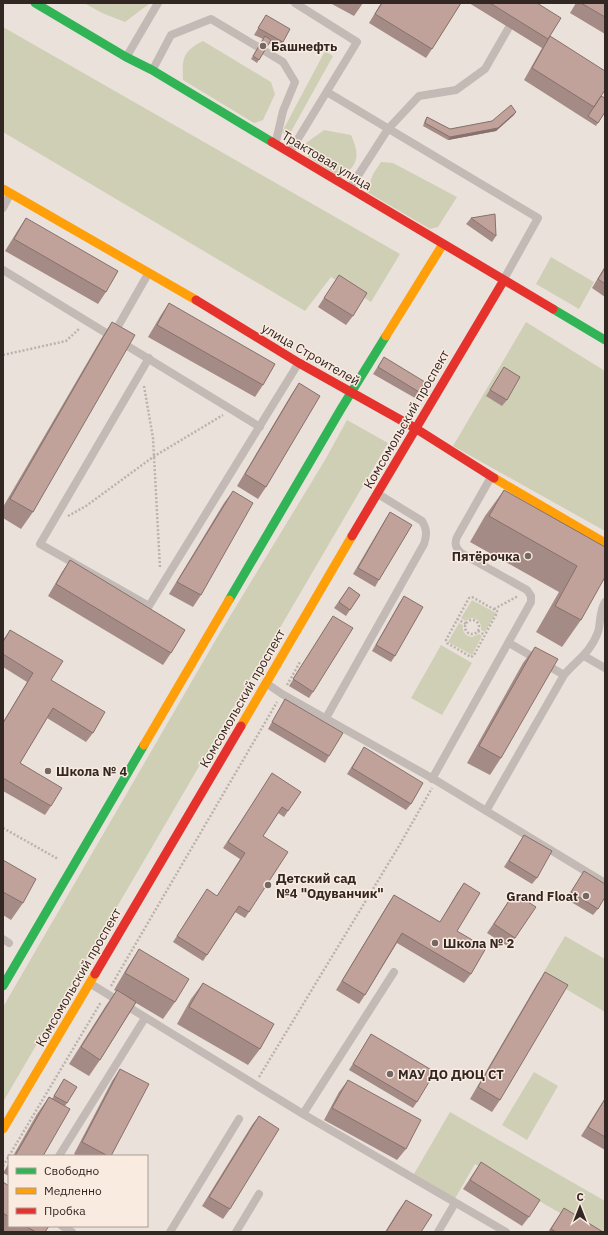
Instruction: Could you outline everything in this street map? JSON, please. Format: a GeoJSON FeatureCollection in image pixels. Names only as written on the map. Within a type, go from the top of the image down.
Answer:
{"type":"FeatureCollection","features":[{"type":"Feature","properties":{"kind":"main road","name":"Трактовая улица"},"geometry":{"type":"LineString","coordinates":[[35,3],[126,57],[152,70],[605,340]]}},
{"type":"Feature","properties":{"kind":"main road","name":"улица Строителей"},"geometry":{"type":"LineString","coordinates":[[7,191],[298,363],[415,428],[491,476],[605,543]]}},
{"type":"Feature","properties":{"kind":"main road"},"geometry":{"type":"LineString","coordinates":[[3,986],[351,393],[443,244]]}},
{"type":"Feature","properties":{"kind":"main road","name":"Комсомольский проспект"},"geometry":{"type":"LineString","coordinates":[[3,1129],[90,984],[415,428],[504,280]]}},
{"type":"Feature","properties":{"kind":"lane"},"geometry":{"type":"LineString","coordinates":[[126,57],[158,3]]}},
{"type":"Feature","properties":{"kind":"lane"},"geometry":{"type":"LineString","coordinates":[[290,153],[357,42],[295,3]]}},
{"type":"Feature","properties":{"kind":"lane"},"geometry":{"type":"LineString","coordinates":[[350,188],[388,129],[419,96],[456,90],[485,69],[523,3]]}},
{"type":"Feature","properties":{"kind":"lane"},"geometry":{"type":"LineString","coordinates":[[152,70],[171,35],[211,19],[283,62],[296,82],[283,111],[275,144]]}},
{"type":"Feature","properties":{"kind":"lane"},"geometry":{"type":"LineString","coordinates":[[327,92],[538,218],[504,280]]}},
{"type":"Feature","properties":{"kind":"lane"},"geometry":{"type":"LineString","coordinates":[[3,208],[7,191]]}},
{"type":"Feature","properties":{"kind":"lane"},"geometry":{"type":"LineString","coordinates":[[3,270],[89,321],[260,427]]}},
{"type":"Feature","properties":{"kind":"lane"},"geometry":{"type":"LineString","coordinates":[[112,336],[148,274]]}},
{"type":"Feature","properties":{"kind":"lane"},"geometry":{"type":"LineString","coordinates":[[149,358],[40,544],[149,606],[298,363]]}},
{"type":"Feature","properties":{"kind":"lane"},"geometry":{"type":"LineString","coordinates":[[434,780],[531,604],[531,598],[528,591],[461,553],[455,544],[456,537],[491,476]]}},
{"type":"Feature","properties":{"kind":"lane"},"geometry":{"type":"LineString","coordinates":[[326,718],[424,544],[426,537],[426,531],[422,520],[377,494]]}},
{"type":"Feature","properties":{"kind":"lane"},"geometry":{"type":"LineString","coordinates":[[486,811],[564,675],[584,656],[596,636],[601,610],[605,602]]}},
{"type":"Feature","properties":{"kind":"lane"},"geometry":{"type":"LineString","coordinates":[[509,643],[564,675]]}},
{"type":"Feature","properties":{"kind":"lane"},"geometry":{"type":"LineString","coordinates":[[584,656],[605,668]]}},
{"type":"Feature","properties":{"kind":"lane"},"geometry":{"type":"LineString","coordinates":[[266,682],[282,694],[434,780],[605,883]]}},
{"type":"Feature","properties":{"kind":"lane"},"geometry":{"type":"LineString","coordinates":[[303,1114],[394,972]]}},
{"type":"Feature","properties":{"kind":"lane"},"geometry":{"type":"LineString","coordinates":[[90,984],[303,1114],[506,1232]]}},
{"type":"Feature","properties":{"kind":"lane"},"geometry":{"type":"LineString","coordinates":[[60,1155],[145,1018]]}},
{"type":"Feature","properties":{"kind":"lane"},"geometry":{"type":"LineString","coordinates":[[170,1232],[239,1118]]}},
{"type":"Feature","properties":{"kind":"lane"},"geometry":{"type":"LineString","coordinates":[[236,1232],[259,1194]]}},
{"type":"Feature","properties":{"kind":"lane"},"geometry":{"type":"LineString","coordinates":[[438,1232],[455,1203]]}},
{"type":"Feature","properties":{"kind":"path"},"geometry":{"type":"LineString","coordinates":[[3,355],[66,341],[89,321]]}},
{"type":"Feature","properties":{"kind":"path"},"geometry":{"type":"LineString","coordinates":[[141,372],[153,438],[159,558],[162,584]]}},
{"type":"Feature","properties":{"kind":"path"},"geometry":{"type":"LineString","coordinates":[[50,526],[86,506],[153,457],[232,409]]}},
{"type":"Feature","properties":{"kind":"path"},"geometry":{"type":"LineString","coordinates":[[494,610],[528,591]]}},
{"type":"Feature","properties":{"kind":"path"},"geometry":{"type":"LineString","coordinates":[[470,598],[494,610],[497,614],[474,655],[471,657],[447,643],[446,639],[470,598]]}},
{"type":"Feature","properties":{"kind":"path"},"geometry":{"type":"LineString","coordinates":[[457,619],[466,624]]}},
{"type":"Feature","properties":{"kind":"path"},"geometry":{"type":"LineString","coordinates":[[471,620],[475,620],[479,625],[478,631],[474,634],[468,633],[465,629],[466,624],[471,620]]}},
{"type":"Feature","properties":{"kind":"path"},"geometry":{"type":"LineString","coordinates":[[478,631],[485,635]]}},
{"type":"Feature","properties":{"kind":"path"},"geometry":{"type":"LineString","coordinates":[[255,1085],[399,846],[434,780]]}},
{"type":"Feature","properties":{"kind":"path"},"geometry":{"type":"LineString","coordinates":[[3,828],[59,860]]}},
{"type":"Feature","properties":{"kind":"green space"},"geometry":{"type":"Polygon","coordinates":[[[84,3],[149,4],[125,22],[102,13],[84,3]]]}},
{"type":"Feature","properties":{"kind":"green space"},"geometry":{"type":"Polygon","coordinates":[[[3,27],[400,254],[371,302],[331,277],[305,311],[3,132],[3,27]]]}},
{"type":"Feature","properties":{"kind":"green space"},"geometry":{"type":"Polygon","coordinates":[[[203,41],[271,82],[275,94],[263,120],[254,123],[183,80],[185,56],[191,48],[203,41]]]}},
{"type":"Feature","properties":{"kind":"green space"},"geometry":{"type":"Polygon","coordinates":[[[325,51],[333,56],[288,137],[282,132],[325,51]]]}},
{"type":"Feature","properties":{"kind":"green space"},"geometry":{"type":"Polygon","coordinates":[[[324,130],[351,135],[354,142],[357,154],[356,159],[351,168],[341,178],[308,157],[306,143],[324,130]]]}},
{"type":"Feature","properties":{"kind":"green space"},"geometry":{"type":"Polygon","coordinates":[[[381,162],[393,163],[457,197],[438,227],[430,229],[367,192],[373,174],[381,162]]]}},
{"type":"Feature","properties":{"kind":"green space"},"geometry":{"type":"Polygon","coordinates":[[[551,257],[594,282],[579,309],[536,284],[551,257]]]}},
{"type":"Feature","properties":{"kind":"green space"},"geometry":{"type":"Polygon","coordinates":[[[526,322],[605,371],[605,531],[453,446],[526,322]]]}},
{"type":"Feature","properties":{"kind":"green space"},"geometry":{"type":"Polygon","coordinates":[[[347,420],[388,443],[3,1102],[3,1007],[218,636],[325,460],[347,420]]]}},
{"type":"Feature","properties":{"kind":"green space"},"geometry":{"type":"Polygon","coordinates":[[[472,600],[496,613],[485,632],[481,630],[481,625],[478,620],[471,618],[465,621],[461,618],[472,600]]]}},
{"type":"Feature","properties":{"kind":"green space"},"geometry":{"type":"Polygon","coordinates":[[[459,623],[463,625],[463,629],[468,636],[472,637],[479,634],[482,636],[472,655],[448,642],[459,623]]]}},
{"type":"Feature","properties":{"kind":"green space"},"geometry":{"type":"Polygon","coordinates":[[[441,645],[472,663],[442,715],[411,698],[441,645]]]}},
{"type":"Feature","properties":{"kind":"green space"},"geometry":{"type":"Polygon","coordinates":[[[565,936],[605,959],[605,1012],[542,975],[565,936]]]}},
{"type":"Feature","properties":{"kind":"green space"},"geometry":{"type":"Polygon","coordinates":[[[534,1072],[558,1086],[527,1140],[502,1125],[534,1072]]]}},
{"type":"Feature","properties":{"kind":"green space"},"geometry":{"type":"Polygon","coordinates":[[[450,1112],[605,1201],[605,1232],[593,1232],[475,1164],[453,1202],[411,1179],[450,1112]]]}},
{"type":"Feature","properties":{"kind":"building"},"geometry":{"type":"Polygon","coordinates":[[[382,3],[461,3],[432,49],[375,14],[382,3]]]}},
{"type":"Feature","properties":{"kind":"building"},"geometry":{"type":"Polygon","coordinates":[[[490,3],[537,3],[561,18],[548,39],[490,3]]]}},
{"type":"Feature","properties":{"kind":"building"},"geometry":{"type":"Polygon","coordinates":[[[581,3],[605,3],[605,17],[581,3]]]}},
{"type":"Feature","properties":{"kind":"building"},"geometry":{"type":"Polygon","coordinates":[[[266,15],[290,29],[283,42],[258,28],[266,15]]]}},
{"type":"Feature","properties":{"kind":"building"},"geometry":{"type":"Polygon","coordinates":[[[265,36],[271,40],[259,60],[253,56],[265,36]]]}},
{"type":"Feature","properties":{"kind":"building"},"geometry":{"type":"Polygon","coordinates":[[[550,36],[605,71],[605,90],[594,107],[532,68],[550,36]]]}},
{"type":"Feature","properties":{"kind":"building"},"geometry":{"type":"Polygon","coordinates":[[[601,96],[605,98],[605,112],[598,123],[588,116],[601,96]]]}},
{"type":"Feature","properties":{"kind":"building"},"geometry":{"type":"Polygon","coordinates":[[[511,105],[516,112],[498,128],[450,137],[425,123],[427,117],[450,129],[492,121],[511,105]]]}},
{"type":"Feature","properties":{"kind":"building"},"geometry":{"type":"Polygon","coordinates":[[[495,214],[496,236],[471,218],[495,214]]]}},
{"type":"Feature","properties":{"kind":"building"},"geometry":{"type":"Polygon","coordinates":[[[26,218],[118,271],[106,292],[14,239],[26,218]]]}},
{"type":"Feature","properties":{"kind":"building"},"geometry":{"type":"Polygon","coordinates":[[[605,268],[605,284],[598,279],[605,268]]]}},
{"type":"Feature","properties":{"kind":"building"},"geometry":{"type":"Polygon","coordinates":[[[339,275],[367,293],[353,316],[324,298],[339,275]]]}},
{"type":"Feature","properties":{"kind":"building"},"geometry":{"type":"Polygon","coordinates":[[[169,303],[275,364],[263,385],[157,325],[169,303]]]}},
{"type":"Feature","properties":{"kind":"building"},"geometry":{"type":"Polygon","coordinates":[[[112,322],[135,335],[33,512],[10,499],[112,322]]]}},
{"type":"Feature","properties":{"kind":"building"},"geometry":{"type":"Polygon","coordinates":[[[384,357],[425,382],[419,392],[378,367],[384,357]]]}},
{"type":"Feature","properties":{"kind":"building"},"geometry":{"type":"Polygon","coordinates":[[[504,367],[520,377],[507,400],[490,390],[504,367]]]}},
{"type":"Feature","properties":{"kind":"building"},"geometry":{"type":"Polygon","coordinates":[[[299,383],[320,396],[266,487],[245,474],[299,383]]]}},
{"type":"Feature","properties":{"kind":"building"},"geometry":{"type":"Polygon","coordinates":[[[504,490],[605,547],[605,577],[581,620],[555,606],[577,566],[489,516],[504,490]]]}},
{"type":"Feature","properties":{"kind":"building"},"geometry":{"type":"Polygon","coordinates":[[[233,491],[253,503],[201,595],[177,582],[233,491]]]}},
{"type":"Feature","properties":{"kind":"building"},"geometry":{"type":"Polygon","coordinates":[[[390,512],[412,525],[379,580],[358,568],[390,512]]]}},
{"type":"Feature","properties":{"kind":"building"},"geometry":{"type":"Polygon","coordinates":[[[70,560],[185,630],[171,653],[56,584],[70,560]]]}},
{"type":"Feature","properties":{"kind":"building"},"geometry":{"type":"Polygon","coordinates":[[[349,587],[360,595],[350,610],[339,602],[349,587]]]}},
{"type":"Feature","properties":{"kind":"building"},"geometry":{"type":"Polygon","coordinates":[[[404,596],[423,607],[395,656],[376,645],[404,596]]]}},
{"type":"Feature","properties":{"kind":"building"},"geometry":{"type":"Polygon","coordinates":[[[333,616],[353,628],[313,692],[293,679],[333,616]]]}},
{"type":"Feature","properties":{"kind":"building"},"geometry":{"type":"Polygon","coordinates":[[[10,630],[63,661],[51,680],[105,712],[93,733],[53,708],[20,763],[62,788],[51,806],[3,778],[3,723],[33,673],[3,654],[3,642],[10,630]]]}},
{"type":"Feature","properties":{"kind":"building"},"geometry":{"type":"Polygon","coordinates":[[[535,647],[558,659],[501,758],[479,746],[535,647]]]}},
{"type":"Feature","properties":{"kind":"building"},"geometry":{"type":"Polygon","coordinates":[[[285,699],[343,733],[329,756],[272,722],[285,699]]]}},
{"type":"Feature","properties":{"kind":"building"},"geometry":{"type":"Polygon","coordinates":[[[364,747],[423,783],[411,804],[352,768],[364,747]]]}},
{"type":"Feature","properties":{"kind":"building"},"geometry":{"type":"Polygon","coordinates":[[[272,773],[301,792],[288,811],[282,807],[263,836],[288,852],[249,912],[239,906],[207,955],[177,936],[207,889],[217,896],[245,853],[228,842],[272,773]]]}},
{"type":"Feature","properties":{"kind":"building"},"geometry":{"type":"Polygon","coordinates":[[[524,835],[552,851],[537,878],[509,861],[524,835]]]}},
{"type":"Feature","properties":{"kind":"building"},"geometry":{"type":"Polygon","coordinates":[[[3,860],[36,879],[23,903],[3,892],[3,860]]]}},
{"type":"Feature","properties":{"kind":"building"},"geometry":{"type":"Polygon","coordinates":[[[584,871],[605,884],[605,897],[598,909],[571,892],[584,871]]]}},
{"type":"Feature","properties":{"kind":"building"},"geometry":{"type":"Polygon","coordinates":[[[464,883],[480,893],[457,931],[486,948],[471,974],[402,933],[365,995],[342,981],[394,895],[440,922],[464,883]]]}},
{"type":"Feature","properties":{"kind":"building"},"geometry":{"type":"Polygon","coordinates":[[[514,893],[536,907],[515,938],[494,924],[514,893]]]}},
{"type":"Feature","properties":{"kind":"building"},"geometry":{"type":"Polygon","coordinates":[[[139,949],[189,979],[175,1002],[125,973],[139,949]]]}},
{"type":"Feature","properties":{"kind":"building"},"geometry":{"type":"Polygon","coordinates":[[[545,972],[568,985],[500,1100],[478,1087],[545,972]]]}},
{"type":"Feature","properties":{"kind":"building"},"geometry":{"type":"Polygon","coordinates":[[[203,983],[274,1024],[260,1049],[189,1007],[203,983]]]}},
{"type":"Feature","properties":{"kind":"building"},"geometry":{"type":"Polygon","coordinates":[[[117,990],[136,1002],[100,1060],[81,1047],[117,990]]]}},
{"type":"Feature","properties":{"kind":"building","name":"МАУ ДО ДЮЦ СТ"},"geometry":{"type":"Polygon","coordinates":[[[371,1034],[435,1072],[417,1102],[353,1064],[371,1034]]]}},
{"type":"Feature","properties":{"kind":"building"},"geometry":{"type":"Polygon","coordinates":[[[120,1069],[149,1084],[112,1155],[106,1155],[82,1142],[120,1069]]]}},
{"type":"Feature","properties":{"kind":"building"},"geometry":{"type":"Polygon","coordinates":[[[64,1079],[77,1087],[67,1103],[54,1096],[64,1079]]]}},
{"type":"Feature","properties":{"kind":"building"},"geometry":{"type":"Polygon","coordinates":[[[348,1080],[421,1120],[406,1149],[332,1108],[348,1080]]]}},
{"type":"Feature","properties":{"kind":"building"},"geometry":{"type":"Polygon","coordinates":[[[49,1097],[70,1109],[44,1155],[16,1155],[49,1097]]]}},
{"type":"Feature","properties":{"kind":"building"},"geometry":{"type":"Polygon","coordinates":[[[605,1099],[605,1137],[588,1127],[605,1099]]]}},
{"type":"Feature","properties":{"kind":"building"},"geometry":{"type":"Polygon","coordinates":[[[259,1116],[279,1129],[230,1209],[209,1197],[259,1116]]]}},
{"type":"Feature","properties":{"kind":"building"},"geometry":{"type":"Polygon","coordinates":[[[481,1162],[540,1200],[529,1217],[470,1180],[481,1162]]]}},
{"type":"Feature","properties":{"kind":"building"},"geometry":{"type":"Polygon","coordinates":[[[3,1182],[8,1185],[8,1216],[3,1213],[3,1182]]]}},
{"type":"Feature","properties":{"kind":"building"},"geometry":{"type":"Polygon","coordinates":[[[406,1200],[432,1215],[421,1232],[386,1232],[406,1200]]]}},
{"type":"Feature","properties":{"kind":"building"},"geometry":{"type":"Polygon","coordinates":[[[564,1208],[603,1232],[556,1232],[551,1229],[564,1208]]]}},
{"type":"Feature","properties":{"kind":"building"},"geometry":{"type":"Polygon","coordinates":[[[27,1227],[48,1227],[45,1232],[36,1232],[27,1227]]]}},
{"type":"Feature","properties":{"kind":"traffic: fast"},"geometry":{"type":"LineString","coordinates":[[35,3],[126,57],[152,70],[272,142]]}},
{"type":"Feature","properties":{"kind":"traffic: fast"},"geometry":{"type":"LineString","coordinates":[[553,309],[605,340]]}},
{"type":"Feature","properties":{"kind":"traffic: fast"},"geometry":{"type":"LineString","coordinates":[[229,600],[341,409],[386,336]]}},
{"type":"Feature","properties":{"kind":"traffic: fast"},"geometry":{"type":"LineString","coordinates":[[3,986],[144,745]]}},
{"type":"Feature","properties":{"kind":"traffic: slow"},"geometry":{"type":"LineString","coordinates":[[3,189],[196,300]]}},
{"type":"Feature","properties":{"kind":"traffic: slow"},"geometry":{"type":"LineString","coordinates":[[386,336],[443,244]]}},
{"type":"Feature","properties":{"kind":"traffic: slow"},"geometry":{"type":"LineString","coordinates":[[494,478],[605,543]]}},
{"type":"Feature","properties":{"kind":"traffic: slow"},"geometry":{"type":"LineString","coordinates":[[241,726],[352,536]]}},
{"type":"Feature","properties":{"kind":"traffic: slow"},"geometry":{"type":"LineString","coordinates":[[144,745],[229,600]]}},
{"type":"Feature","properties":{"kind":"traffic: slow"},"geometry":{"type":"LineString","coordinates":[[3,1129],[95,974]]}},
{"type":"Feature","properties":{"kind":"traffic: jam"},"geometry":{"type":"LineString","coordinates":[[272,142],[553,309]]}},
{"type":"Feature","properties":{"kind":"traffic: jam"},"geometry":{"type":"LineString","coordinates":[[352,536],[504,280]]}},
{"type":"Feature","properties":{"kind":"traffic: jam"},"geometry":{"type":"LineString","coordinates":[[196,300],[299,363],[415,428],[494,478]]}},
{"type":"Feature","properties":{"kind":"traffic: jam"},"geometry":{"type":"LineString","coordinates":[[95,974],[241,726]]}},
{"type":"Feature","properties":{"kind":"place","name":"Башнефть"},"geometry":{"type":"Point","coordinates":[263,46]}},
{"type":"Feature","properties":{"kind":"place","name":"Пятёрочка"},"geometry":{"type":"Point","coordinates":[528,556]}},
{"type":"Feature","properties":{"kind":"place","name":"Школа № 4"},"geometry":{"type":"Point","coordinates":[48,771]}},
{"type":"Feature","properties":{"kind":"place","name":"Детский сад №4 \"Одуванчик\""},"geometry":{"type":"Point","coordinates":[268,885]}},
{"type":"Feature","properties":{"kind":"place","name":"Grand Float"},"geometry":{"type":"Point","coordinates":[586,896]}},
{"type":"Feature","properties":{"kind":"place","name":"Школа № 2"},"geometry":{"type":"Point","coordinates":[435,943]}},
{"type":"Feature","properties":{"kind":"place","name":"МАУ ДО ДЮЦ СТ"},"geometry":{"type":"Point","coordinates":[390,1074]}}]}
